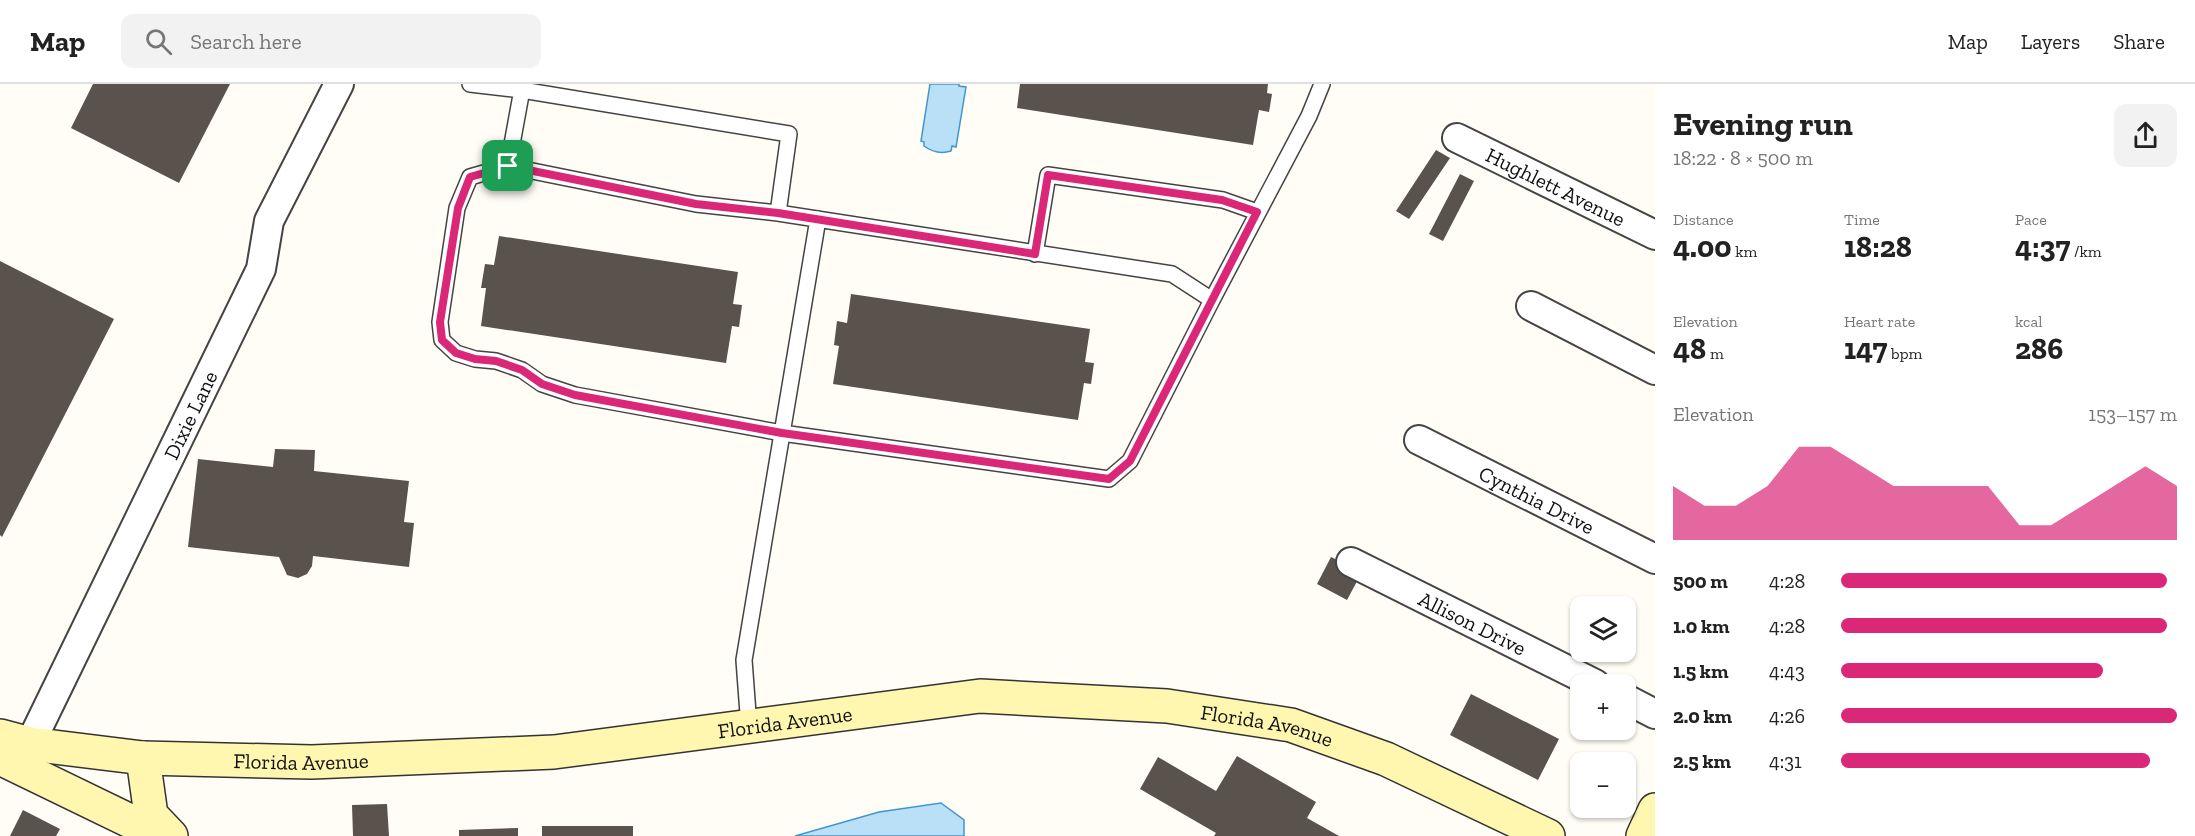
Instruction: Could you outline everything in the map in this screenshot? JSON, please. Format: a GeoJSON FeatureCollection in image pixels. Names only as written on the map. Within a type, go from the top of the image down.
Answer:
{"type":"FeatureCollection","features":[{"type":"Feature","properties":{"kind":"street","name":"Dixie Lane"},"geometry":{"type":"LineString","coordinates":[[15,740],[261,269],[269,221],[339,84]]}},
{"type":"Feature","properties":{"kind":"street","name":"Hughlett Avenue"},"geometry":{"type":"LineString","coordinates":[[1457,138],[1655,235]]}},
{"type":"Feature","properties":{"kind":"street"},"geometry":{"type":"LineString","coordinates":[[1530,306],[1655,370]]}},
{"type":"Feature","properties":{"kind":"street","name":"Cynthia Drive"},"geometry":{"type":"LineString","coordinates":[[1419,440],[1655,559]]}},
{"type":"Feature","properties":{"kind":"street","name":"Allison Drive"},"geometry":{"type":"LineString","coordinates":[[1351,562],[1575,674]]}},
{"type":"Feature","properties":{"kind":"street","name":"Florida Avenue"},"geometry":{"type":"LineString","coordinates":[[15,740],[142,758],[312,762],[554,752],[980,696],[1167,706],[1291,725],[1386,759],[1548,836]]}},
{"type":"Feature","properties":{"kind":"street"},"geometry":{"type":"LineString","coordinates":[[1636,704],[1655,714]]}},
{"type":"Feature","properties":{"kind":"street"},"geometry":{"type":"LineString","coordinates":[[0,758],[161,836]]}},
{"type":"Feature","properties":{"kind":"street"},"geometry":{"type":"LineString","coordinates":[[142,758],[151,815],[171,836]]}},
{"type":"Feature","properties":{"kind":"street"},"geometry":{"type":"LineString","coordinates":[[1643,836],[1655,810]]}},
{"type":"Feature","properties":{"kind":"lane"},"geometry":{"type":"LineString","coordinates":[[470,84],[522,87],[789,135],[778,213]]}},
{"type":"Feature","properties":{"kind":"lane"},"geometry":{"type":"LineString","coordinates":[[1212,300],[1172,274],[778,213],[696,204],[508,166],[470,177],[458,208],[440,322],[442,340],[456,353],[475,359],[496,361],[522,370],[542,384],[575,395],[782,433],[1109,479],[1130,461],[1257,212],[1309,116],[1322,84]]}},
{"type":"Feature","properties":{"kind":"lane"},"geometry":{"type":"LineString","coordinates":[[508,166],[522,87]]}},
{"type":"Feature","properties":{"kind":"lane"},"geometry":{"type":"LineString","coordinates":[[1035,254],[1048,175],[1222,200],[1257,212]]}},
{"type":"Feature","properties":{"kind":"lane"},"geometry":{"type":"LineString","coordinates":[[749,727],[744,660],[818,219]]}},
{"type":"Feature","properties":{"kind":"water"},"geometry":{"type":"Polygon","coordinates":[[[930,84],[959,84],[959,86],[966,87],[956,147],[952,146],[951,151],[933,151],[924,146],[924,142],[921,141],[930,84]]]}},
{"type":"Feature","properties":{"kind":"water"},"geometry":{"type":"Polygon","coordinates":[[[941,803],[964,820],[964,836],[795,836],[879,812],[941,803]]]}},
{"type":"Feature","properties":{"kind":"building"},"geometry":{"type":"Polygon","coordinates":[[[93,84],[230,84],[179,183],[71,128],[93,84]]]}},
{"type":"Feature","properties":{"kind":"building"},"geometry":{"type":"Polygon","coordinates":[[[1020,84],[1268,84],[1267,93],[1272,94],[1269,112],[1259,110],[1253,145],[1017,108],[1020,84]]]}},
{"type":"Feature","properties":{"kind":"building"},"geometry":{"type":"Polygon","coordinates":[[[1436,150],[1450,158],[1409,219],[1396,211],[1436,150]]]}},
{"type":"Feature","properties":{"kind":"building"},"geometry":{"type":"Polygon","coordinates":[[[1460,174],[1474,181],[1443,241],[1429,234],[1460,174]]]}},
{"type":"Feature","properties":{"kind":"building"},"geometry":{"type":"Polygon","coordinates":[[[499,236],[738,272],[733,304],[742,305],[739,327],[732,326],[726,363],[481,326],[486,288],[481,288],[485,264],[494,265],[499,236]]]}},
{"type":"Feature","properties":{"kind":"building"},"geometry":{"type":"Polygon","coordinates":[[[0,261],[114,319],[2,537],[0,535],[0,261]]]}},
{"type":"Feature","properties":{"kind":"building"},"geometry":{"type":"Polygon","coordinates":[[[851,294],[1090,329],[1085,362],[1094,363],[1091,384],[1084,383],[1078,420],[833,384],[839,346],[834,345],[837,321],[847,323],[851,294]]]}},
{"type":"Feature","properties":{"kind":"building"},"geometry":{"type":"Polygon","coordinates":[[[275,449],[315,450],[314,471],[409,481],[404,522],[414,523],[409,567],[313,556],[312,566],[307,574],[298,578],[287,575],[279,557],[188,547],[198,459],[273,467],[275,449]]]}},
{"type":"Feature","properties":{"kind":"building"},"geometry":{"type":"Polygon","coordinates":[[[1331,557],[1362,572],[1347,600],[1317,584],[1331,557]]]}},
{"type":"Feature","properties":{"kind":"building"},"geometry":{"type":"Polygon","coordinates":[[[1471,694],[1559,739],[1538,780],[1450,735],[1471,694]]]}},
{"type":"Feature","properties":{"kind":"building"},"geometry":{"type":"Polygon","coordinates":[[[1237,756],[1316,802],[1307,818],[1339,836],[1214,836],[1216,833],[1140,789],[1158,757],[1216,791],[1237,756]]]}},
{"type":"Feature","properties":{"kind":"building"},"geometry":{"type":"Polygon","coordinates":[[[387,804],[389,836],[353,836],[352,805],[387,804]]]}},
{"type":"Feature","properties":{"kind":"building"},"geometry":{"type":"Polygon","coordinates":[[[23,810],[60,829],[56,836],[10,836],[23,810]]]}},
{"type":"Feature","properties":{"kind":"building"},"geometry":{"type":"Polygon","coordinates":[[[542,826],[633,826],[633,836],[542,836],[542,826]]]}},
{"type":"Feature","properties":{"kind":"building"},"geometry":{"type":"Polygon","coordinates":[[[518,828],[518,836],[459,836],[459,830],[518,828]]]}},
{"type":"Feature","properties":{"kind":"route"},"geometry":{"type":"LineString","coordinates":[[508,166],[696,204],[778,213],[1035,254],[1048,175],[1222,200],[1257,212],[1130,461],[1109,479],[782,433],[575,395],[542,384],[522,370],[496,361],[475,359],[456,353],[442,340],[440,322],[458,208],[470,177],[508,166]]}}]}
